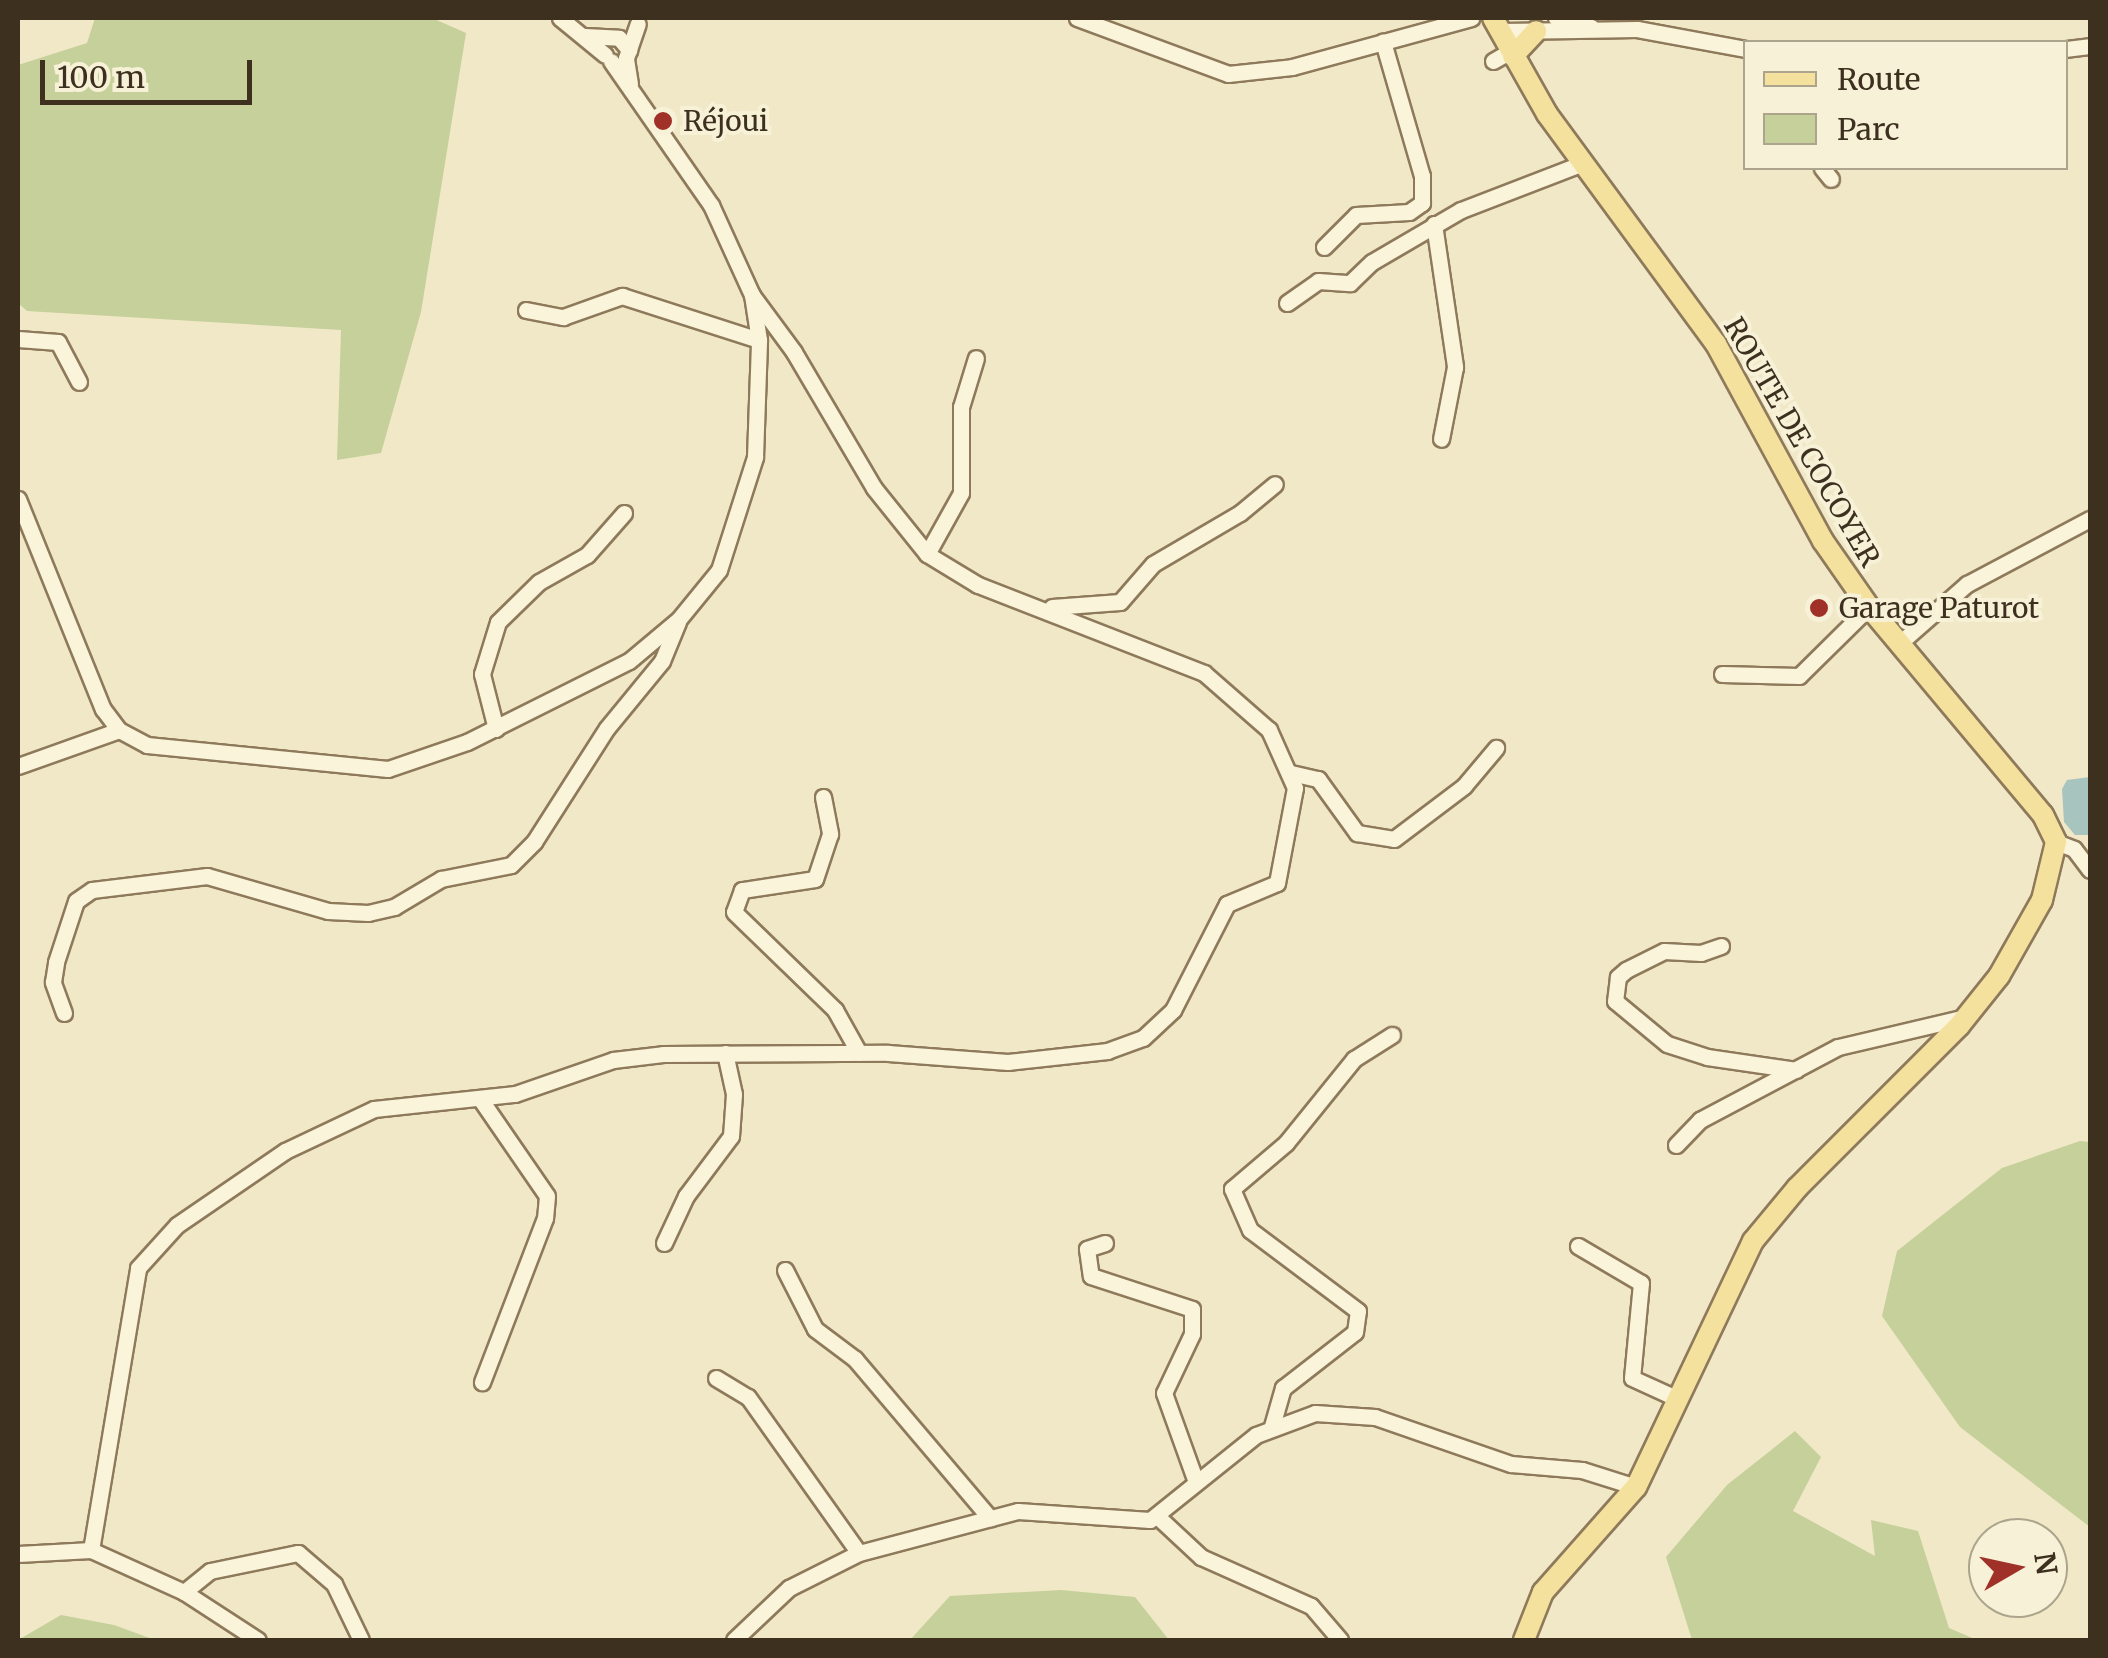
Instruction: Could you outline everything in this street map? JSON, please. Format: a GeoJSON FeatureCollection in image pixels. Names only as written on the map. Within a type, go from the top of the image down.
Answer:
{"type":"FeatureCollection","features":[{"type":"Feature","properties":{"kind":"main road"},"geometry":{"type":"LineString","coordinates":[[1502,43],[1536,31]]}},
{"type":"Feature","properties":{"kind":"main road","name":"ROUTE DE COCOYER"},"geometry":{"type":"LineString","coordinates":[[1502,43],[1583,163],[1716,344],[1823,541],[1869,607],[2043,815],[2056,842]]}},
{"type":"Feature","properties":{"kind":"main road"},"geometry":{"type":"LineString","coordinates":[[1524,1640],[1550,1582],[1636,1488],[1734,1274],[1770,1218],[1966,1017],[2042,900],[2056,842]]}},
{"type":"Feature","properties":{"kind":"street"},"geometry":{"type":"LineString","coordinates":[[91,1550],[132,1284],[157,1243],[230,1186],[354,1116],[481,1100],[613,1060],[725,1053],[859,1053],[1008,1062],[1107,1051],[1143,1038],[1192,984],[1227,904],[1278,882],[1295,804],[1291,773],[1269,730],[1224,684],[1048,608],[978,584],[927,554],[874,488],[794,352],[752,295],[688,166],[630,88],[616,51],[581,35],[560,18]]}},
{"type":"Feature","properties":{"kind":"street"},"geometry":{"type":"LineString","coordinates":[[1077,18],[1228,74],[1266,73],[1471,18]]}},
{"type":"Feature","properties":{"kind":"street"},"geometry":{"type":"LineString","coordinates":[[1556,18],[1591,27],[1743,48]]}},
{"type":"Feature","properties":{"kind":"street"},"geometry":{"type":"LineString","coordinates":[[616,51],[641,21]]}},
{"type":"Feature","properties":{"kind":"street"},"geometry":{"type":"LineString","coordinates":[[1536,31],[1591,27]]}},
{"type":"Feature","properties":{"kind":"street"},"geometry":{"type":"LineString","coordinates":[[1324,246],[1356,215],[1410,212],[1422,203],[1422,176],[1383,42]]}},
{"type":"Feature","properties":{"kind":"street"},"geometry":{"type":"LineString","coordinates":[[1288,303],[1318,281],[1350,283],[1434,224],[1583,163]]}},
{"type":"Feature","properties":{"kind":"street"},"geometry":{"type":"LineString","coordinates":[[1434,224],[1455,367],[1441,438]]}},
{"type":"Feature","properties":{"kind":"street"},"geometry":{"type":"LineString","coordinates":[[18,499],[103,709],[119,730],[165,748],[369,770],[406,764],[496,729],[629,661],[679,618],[719,570],[740,514],[761,405],[759,340],[752,295]]}},
{"type":"Feature","properties":{"kind":"street"},"geometry":{"type":"LineString","coordinates":[[526,310],[562,317],[604,299],[632,297],[759,340]]}},
{"type":"Feature","properties":{"kind":"street"},"geometry":{"type":"LineString","coordinates":[[18,339],[58,342],[79,382]]}},
{"type":"Feature","properties":{"kind":"street"},"geometry":{"type":"LineString","coordinates":[[927,554],[961,493],[961,408],[976,358]]}},
{"type":"Feature","properties":{"kind":"street"},"geometry":{"type":"LineString","coordinates":[[1048,608],[1120,602],[1152,564],[1240,513],[1274,484]]}},
{"type":"Feature","properties":{"kind":"street"},"geometry":{"type":"LineString","coordinates":[[496,729],[482,674],[498,622],[539,582],[587,555],[624,513]]}},
{"type":"Feature","properties":{"kind":"street"},"geometry":{"type":"LineString","coordinates":[[1901,642],[1967,584],[2090,519]]}},
{"type":"Feature","properties":{"kind":"street"},"geometry":{"type":"LineString","coordinates":[[1722,674],[1800,676],[1869,607]]}},
{"type":"Feature","properties":{"kind":"street"},"geometry":{"type":"LineString","coordinates":[[64,1013],[55,995],[56,962],[76,900],[92,890],[206,876],[328,911],[368,913],[394,907],[441,879],[511,865],[662,662],[679,618]]}},
{"type":"Feature","properties":{"kind":"street"},"geometry":{"type":"LineString","coordinates":[[18,766],[119,730]]}},
{"type":"Feature","properties":{"kind":"street"},"geometry":{"type":"LineString","coordinates":[[1291,773],[1318,779],[1357,834],[1394,839],[1464,786],[1496,748]]}},
{"type":"Feature","properties":{"kind":"street"},"geometry":{"type":"LineString","coordinates":[[823,797],[830,834],[814,879],[804,886],[742,890],[734,912],[835,1010],[859,1053]]}},
{"type":"Feature","properties":{"kind":"street","name":"ROUTE DE COCOYER"},"geometry":{"type":"LineString","coordinates":[[2056,842],[2074,849],[2090,870]]}},
{"type":"Feature","properties":{"kind":"street"},"geometry":{"type":"LineString","coordinates":[[1721,946],[1664,951],[1626,970],[1615,1001],[1667,1044],[1707,1058],[1796,1070]]}},
{"type":"Feature","properties":{"kind":"street"},"geometry":{"type":"LineString","coordinates":[[1676,1145],[1700,1120],[1838,1047],[1966,1017]]}},
{"type":"Feature","properties":{"kind":"street"},"geometry":{"type":"LineString","coordinates":[[1272,1426],[1283,1388],[1354,1332],[1358,1311],[1250,1230],[1232,1189],[1286,1144],[1354,1059],[1392,1035]]}},
{"type":"Feature","properties":{"kind":"street"},"geometry":{"type":"LineString","coordinates":[[664,1243],[686,1196],[731,1136],[734,1094],[725,1053]]}},
{"type":"Feature","properties":{"kind":"street"},"geometry":{"type":"LineString","coordinates":[[481,1100],[547,1196],[545,1218],[482,1382]]}},
{"type":"Feature","properties":{"kind":"street"},"geometry":{"type":"LineString","coordinates":[[1105,1244],[1087,1249],[1091,1276],[1192,1309],[1192,1334],[1164,1393],[1196,1482]]}},
{"type":"Feature","properties":{"kind":"street"},"geometry":{"type":"LineString","coordinates":[[1578,1246],[1641,1283],[1632,1378],[1678,1398]]}},
{"type":"Feature","properties":{"kind":"street"},"geometry":{"type":"LineString","coordinates":[[785,1270],[815,1329],[855,1359],[990,1518]]}},
{"type":"Feature","properties":{"kind":"street"},"geometry":{"type":"LineString","coordinates":[[716,1378],[748,1397],[859,1553]]}},
{"type":"Feature","properties":{"kind":"street"},"geometry":{"type":"LineString","coordinates":[[734,1640],[773,1601],[859,1553],[990,1518],[1037,1510],[1130,1523],[1158,1517],[1196,1482],[1272,1426],[1315,1413],[1358,1413],[1511,1464],[1582,1470],[1636,1488]]}},
{"type":"Feature","properties":{"kind":"street"},"geometry":{"type":"LineString","coordinates":[[1158,1517],[1201,1558],[1311,1606],[1340,1640]]}},
{"type":"Feature","properties":{"kind":"street"},"geometry":{"type":"LineString","coordinates":[[18,1554],[91,1550],[184,1592],[258,1640]]}},
{"type":"Feature","properties":{"kind":"street"},"geometry":{"type":"LineString","coordinates":[[184,1592],[210,1570],[298,1554],[334,1584],[360,1640]]}},
{"type":"Feature","properties":{"kind":"green space"},"geometry":{"type":"Polygon","coordinates":[[[95,18],[432,18],[466,33],[421,312],[381,453],[337,460],[341,330],[27,311],[18,303],[18,65],[87,43],[95,18]]]}},
{"type":"Feature","properties":{"kind":"green space"},"geometry":{"type":"Polygon","coordinates":[[[2080,1141],[2090,1142],[2090,1527],[1960,1427],[1882,1316],[1897,1251],[2002,1168],[2080,1141]]]}},
{"type":"Feature","properties":{"kind":"green space"},"geometry":{"type":"Polygon","coordinates":[[[1795,1431],[1821,1457],[1793,1511],[1875,1556],[1871,1520],[1918,1531],[1949,1628],[1977,1640],[1692,1640],[1666,1557],[1727,1485],[1795,1431]]]}},
{"type":"Feature","properties":{"kind":"green space"},"geometry":{"type":"Polygon","coordinates":[[[1061,1590],[1135,1597],[1169,1640],[910,1640],[950,1596],[1061,1590]]]}},
{"type":"Feature","properties":{"kind":"green space"},"geometry":{"type":"Polygon","coordinates":[[[61,1615],[114,1625],[155,1640],[18,1640],[61,1615]]]}},
{"type":"Feature","properties":{"kind":"water"},"geometry":{"type":"Polygon","coordinates":[[[2090,777],[2090,835],[2075,835],[2064,822],[2062,789],[2067,780],[2090,777]]]}},
{"type":"Feature","properties":{"kind":"place","name":"Réjoui"},"geometry":{"type":"Point","coordinates":[663,121]}},
{"type":"Feature","properties":{"kind":"place","name":"Garage Paturot"},"geometry":{"type":"Point","coordinates":[1819,608]}}]}
